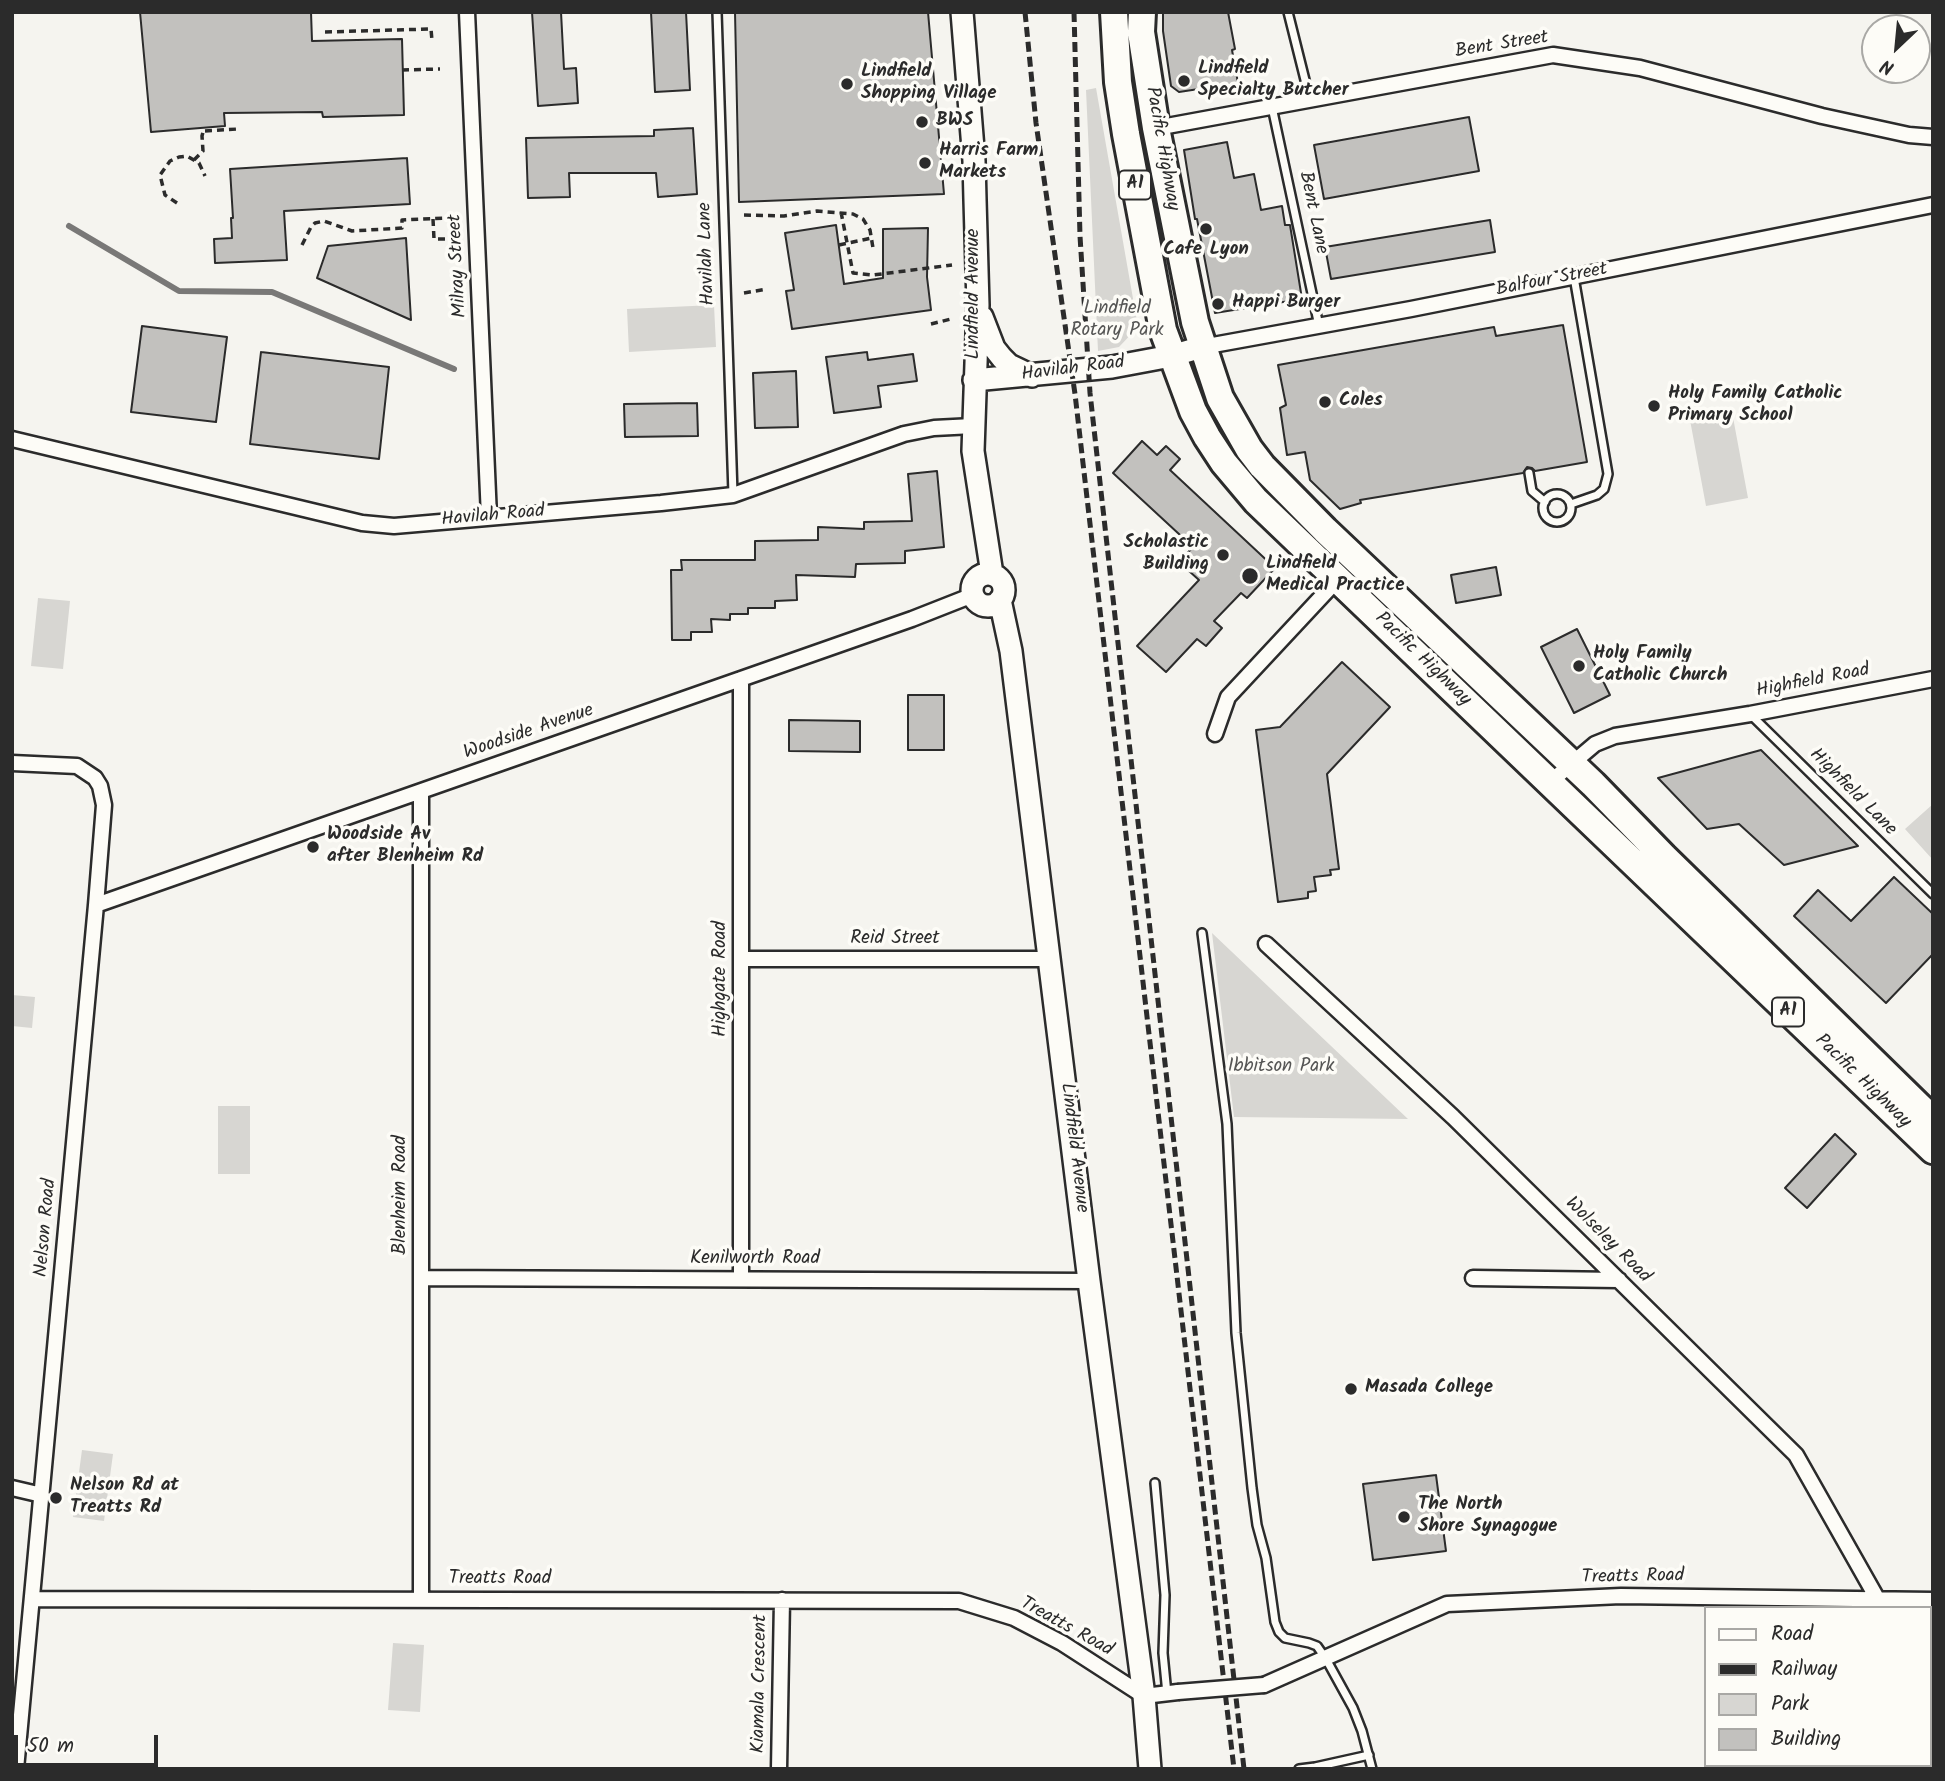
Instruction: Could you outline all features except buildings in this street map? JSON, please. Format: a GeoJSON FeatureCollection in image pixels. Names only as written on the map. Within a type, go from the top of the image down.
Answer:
{"type":"FeatureCollection","features":[{"type":"Feature","properties":{"kind":"highway","name":"Pacific Highway"},"geometry":{"type":"LineString","coordinates":[[1114,12],[1118,82],[1126,134],[1163,330],[1193,411],[1224,463],[1256,501],[1933,1150]]}},
{"type":"Feature","properties":{"kind":"highway","name":"Pacific Highway"},"geometry":{"type":"LineString","coordinates":[[1142,12],[1141,32],[1156,128],[1193,313],[1220,397],[1262,466],[1325,530],[1571,763],[1933,1120]]}},
{"type":"Feature","properties":{"kind":"street","name":"Milray Street"},"geometry":{"type":"LineString","coordinates":[[467,12],[489,517]]}},
{"type":"Feature","properties":{"kind":"street","name":"Lindfield Avenue"},"geometry":{"type":"LineString","coordinates":[[961,12],[974,161],[978,304],[972,426],[976,475],[992,574]]}},
{"type":"Feature","properties":{"kind":"street","name":"Bent Street"},"geometry":{"type":"LineString","coordinates":[[1156,128],[1553,55],[1640,68],[1822,116],[1909,135],[1933,137]]}},
{"type":"Feature","properties":{"kind":"street","name":"Balfour Street"},"geometry":{"type":"LineString","coordinates":[[1171,356],[1202,347],[1933,205]]}},
{"type":"Feature","properties":{"kind":"street"},"geometry":{"type":"LineString","coordinates":[[978,304],[994,348],[1009,365],[1032,376]]}},
{"type":"Feature","properties":{"kind":"street","name":"Havilah Road"},"geometry":{"type":"LineString","coordinates":[[974,380],[1112,367],[1171,356]]}},
{"type":"Feature","properties":{"kind":"street","name":"Havilah Road"},"geometry":{"type":"LineString","coordinates":[[12,439],[362,523],[394,526],[733,495],[904,434],[933,428],[972,426]]}},
{"type":"Feature","properties":{"kind":"street"},"geometry":{"type":"LineString","coordinates":[[992,574],[1001,580],[1003,595],[1000,600],[988,606],[979,603],[973,596],[974,581],[982,575],[992,574]]}},
{"type":"Feature","properties":{"kind":"street"},"geometry":{"type":"LineString","coordinates":[[1215,734],[1228,697],[1338,579]]}},
{"type":"Feature","properties":{"kind":"street","name":"Woodside Avenue"},"geometry":{"type":"LineString","coordinates":[[96,905],[973,596]]}},
{"type":"Feature","properties":{"kind":"street","name":"Lindfield Avenue"},"geometry":{"type":"LineString","coordinates":[[1000,600],[1011,652],[1144,1696],[1150,1769]]}},
{"type":"Feature","properties":{"kind":"street","name":"Highgate Road"},"geometry":{"type":"LineString","coordinates":[[741,679],[741,1279]]}},
{"type":"Feature","properties":{"kind":"street","name":"Highfield Road"},"geometry":{"type":"LineString","coordinates":[[1549,783],[1595,744],[1615,736],[1750,714],[1933,679]]}},
{"type":"Feature","properties":{"kind":"street","name":"Nelson Road"},"geometry":{"type":"LineString","coordinates":[[12,763],[77,766],[87,771],[100,786],[104,813],[16,1769]]}},
{"type":"Feature","properties":{"kind":"street","name":"Blenheim Road"},"geometry":{"type":"LineString","coordinates":[[421,792],[421,1599]]}},
{"type":"Feature","properties":{"kind":"street","name":"Wolseley Road"},"geometry":{"type":"LineString","coordinates":[[1266,944],[1453,1116],[1796,1455],[1878,1600]]}},
{"type":"Feature","properties":{"kind":"street","name":"Reid Street"},"geometry":{"type":"LineString","coordinates":[[741,959],[1049,959]]}},
{"type":"Feature","properties":{"kind":"street","name":"Kenilworth Road"},"geometry":{"type":"LineString","coordinates":[[421,1278],[1089,1280]]}},
{"type":"Feature","properties":{"kind":"street"},"geometry":{"type":"LineString","coordinates":[[1473,1278],[1619,1280]]}},
{"type":"Feature","properties":{"kind":"street"},"geometry":{"type":"LineString","coordinates":[[12,1488],[42,1495]]}},
{"type":"Feature","properties":{"kind":"street","name":"Treatts Road"},"geometry":{"type":"LineString","coordinates":[[32,1599],[959,1601],[1014,1618],[1062,1643],[1144,1696],[1264,1685],[1447,1604],[1621,1596],[1933,1600]]}},
{"type":"Feature","properties":{"kind":"street","name":"Kiamala Crescent"},"geometry":{"type":"LineString","coordinates":[[779,1769],[782,1600]]}},
{"type":"Feature","properties":{"kind":"lane","name":"Havilah Lane"},"geometry":{"type":"LineString","coordinates":[[717,12],[733,495]]}},
{"type":"Feature","properties":{"kind":"lane"},"geometry":{"type":"LineString","coordinates":[[1288,12],[1310,100]]}},
{"type":"Feature","properties":{"kind":"lane","name":"Bent Lane"},"geometry":{"type":"LineString","coordinates":[[1272,106],[1320,326]]}},
{"type":"Feature","properties":{"kind":"lane"},"geometry":{"type":"LineString","coordinates":[[1571,505],[1597,495],[1604,489],[1608,474],[1574,276]]}},
{"type":"Feature","properties":{"kind":"lane"},"geometry":{"type":"LineString","coordinates":[[1529,473],[1532,491],[1545,502]]}},
{"type":"Feature","properties":{"kind":"lane"},"geometry":{"type":"LineString","coordinates":[[1557,494],[1568,499],[1571,505],[1569,517],[1558,523],[1546,517],[1543,512],[1550,495],[1557,494]]}},
{"type":"Feature","properties":{"kind":"lane","name":"Highfield Lane"},"geometry":{"type":"LineString","coordinates":[[1750,714],[1933,894]]}},
{"type":"Feature","properties":{"kind":"lane"},"geometry":{"type":"LineString","coordinates":[[1202,933],[1227,1124],[1236,1333],[1257,1525],[1266,1558],[1275,1622],[1285,1638],[1317,1646],[1326,1659],[1353,1708],[1372,1769]]}},
{"type":"Feature","properties":{"kind":"lane"},"geometry":{"type":"LineString","coordinates":[[1155,1483],[1165,1595],[1163,1653],[1172,1693]]}},
{"type":"Feature","properties":{"kind":"lane"},"geometry":{"type":"LineString","coordinates":[[1299,1769],[1369,1755]]}},
{"type":"Feature","properties":{"kind":"path"},"geometry":{"type":"LineString","coordinates":[[325,32],[431,29],[432,41]]}},
{"type":"Feature","properties":{"kind":"path"},"geometry":{"type":"LineString","coordinates":[[402,70],[440,69]]}},
{"type":"Feature","properties":{"kind":"path"},"geometry":{"type":"LineString","coordinates":[[194,160],[203,151],[204,129],[238,129]]}},
{"type":"Feature","properties":{"kind":"path"},"geometry":{"type":"LineString","coordinates":[[177,203],[165,195],[160,175],[170,161],[187,156],[199,163],[205,176]]}},
{"type":"Feature","properties":{"kind":"path"},"geometry":{"type":"LineString","coordinates":[[744,215],[784,216],[817,211],[853,214],[863,219],[870,230],[873,248]]}},
{"type":"Feature","properties":{"kind":"path"},"geometry":{"type":"LineString","coordinates":[[841,212],[853,273],[873,275],[952,265]]}},
{"type":"Feature","properties":{"kind":"path"},"geometry":{"type":"LineString","coordinates":[[302,245],[311,227],[324,221],[352,231],[402,228],[402,220],[447,218]]}},
{"type":"Feature","properties":{"kind":"path"},"geometry":{"type":"LineString","coordinates":[[433,219],[434,239],[447,239]]}},
{"type":"Feature","properties":{"kind":"path"},"geometry":{"type":"LineString","coordinates":[[839,245],[872,238]]}},
{"type":"Feature","properties":{"kind":"path"},"geometry":{"type":"LineString","coordinates":[[744,293],[767,289]]}},
{"type":"Feature","properties":{"kind":"path"},"geometry":{"type":"LineString","coordinates":[[931,324],[951,319]]}},
{"type":"Feature","properties":{"kind":"green space","name":"Lindfield Rotary Park"},"geometry":{"type":"Polygon","coordinates":[[[1096,88],[1138,327],[1119,347],[1098,351],[1086,90],[1096,88]]]}},
{"type":"Feature","properties":{"kind":"green space"},"geometry":{"type":"Polygon","coordinates":[[[714,305],[716,347],[629,352],[627,309],[714,305]]]}},
{"type":"Feature","properties":{"kind":"green space"},"geometry":{"type":"Polygon","coordinates":[[[1732,412],[1748,498],[1706,506],[1690,420],[1732,412]]]}},
{"type":"Feature","properties":{"kind":"green space"},"geometry":{"type":"Polygon","coordinates":[[[38,598],[70,601],[63,669],[31,666],[38,598]]]}},
{"type":"Feature","properties":{"kind":"green space"},"geometry":{"type":"Polygon","coordinates":[[[1933,804],[1933,860],[1905,829],[1933,804]]]}},
{"type":"Feature","properties":{"kind":"green space","name":"Ibbitson Park"},"geometry":{"type":"Polygon","coordinates":[[[1212,933],[1408,1119],[1234,1117],[1212,933]]]}},
{"type":"Feature","properties":{"kind":"green space"},"geometry":{"type":"Polygon","coordinates":[[[12,995],[35,997],[32,1028],[12,1026],[12,995]]]}},
{"type":"Feature","properties":{"kind":"green space"},"geometry":{"type":"Polygon","coordinates":[[[218,1106],[250,1106],[250,1174],[218,1174],[218,1106]]]}},
{"type":"Feature","properties":{"kind":"green space"},"geometry":{"type":"Polygon","coordinates":[[[82,1450],[113,1454],[104,1521],[73,1517],[82,1450]]]}},
{"type":"Feature","properties":{"kind":"green space"},"geometry":{"type":"Polygon","coordinates":[[[393,1643],[424,1645],[420,1712],[388,1710],[393,1643]]]}},
{"type":"Feature","properties":{"kind":"waterway"},"geometry":{"type":"LineString","coordinates":[[69,226],[179,291],[272,292],[454,369]]}},
{"type":"Feature","properties":{"kind":"railway"},"geometry":{"type":"LineString","coordinates":[[1025,12],[1036,123],[1075,394],[1234,1769]]}},
{"type":"Feature","properties":{"kind":"railway"},"geometry":{"type":"LineString","coordinates":[[1074,12],[1080,236],[1090,393],[1244,1769]]}},
{"type":"Feature","properties":{"kind":"place","name":"Lindfield Specialty Butcher"},"geometry":{"type":"Point","coordinates":[1184,81]}},
{"type":"Feature","properties":{"kind":"place","name":"Lindfield Shopping Village"},"geometry":{"type":"Point","coordinates":[847,84]}},
{"type":"Feature","properties":{"kind":"place","name":"BWS"},"geometry":{"type":"Point","coordinates":[922,122]}},
{"type":"Feature","properties":{"kind":"place","name":"Harris Farm Markets"},"geometry":{"type":"Point","coordinates":[925,163]}},
{"type":"Feature","properties":{"kind":"place","name":"Cafe Lyon"},"geometry":{"type":"Point","coordinates":[1206,229]}},
{"type":"Feature","properties":{"kind":"place","name":"Happi Burger"},"geometry":{"type":"Point","coordinates":[1218,304]}},
{"type":"Feature","properties":{"kind":"place","name":"Coles"},"geometry":{"type":"Point","coordinates":[1325,402]}},
{"type":"Feature","properties":{"kind":"place","name":"Holy Family Catholic Primary School"},"geometry":{"type":"Point","coordinates":[1654,406]}},
{"type":"Feature","properties":{"kind":"place","name":"Scholastic Building"},"geometry":{"type":"Point","coordinates":[1223,555]}},
{"type":"Feature","properties":{"kind":"place","name":"Lindfield Medical Practice"},"geometry":{"type":"Point","coordinates":[1250,576]}},
{"type":"Feature","properties":{"kind":"place","name":"Holy Family Catholic Church"},"geometry":{"type":"Point","coordinates":[1579,666]}},
{"type":"Feature","properties":{"kind":"place","name":"Woodside Av after Blenheim Rd"},"geometry":{"type":"Point","coordinates":[313,847]}},
{"type":"Feature","properties":{"kind":"place","name":"Masada College"},"geometry":{"type":"Point","coordinates":[1351,1389]}},
{"type":"Feature","properties":{"kind":"place","name":"Nelson Rd at Treatts Rd"},"geometry":{"type":"Point","coordinates":[56,1498]}},
{"type":"Feature","properties":{"kind":"place","name":"The North Shore Synagogue"},"geometry":{"type":"Point","coordinates":[1404,1517]}}]}
